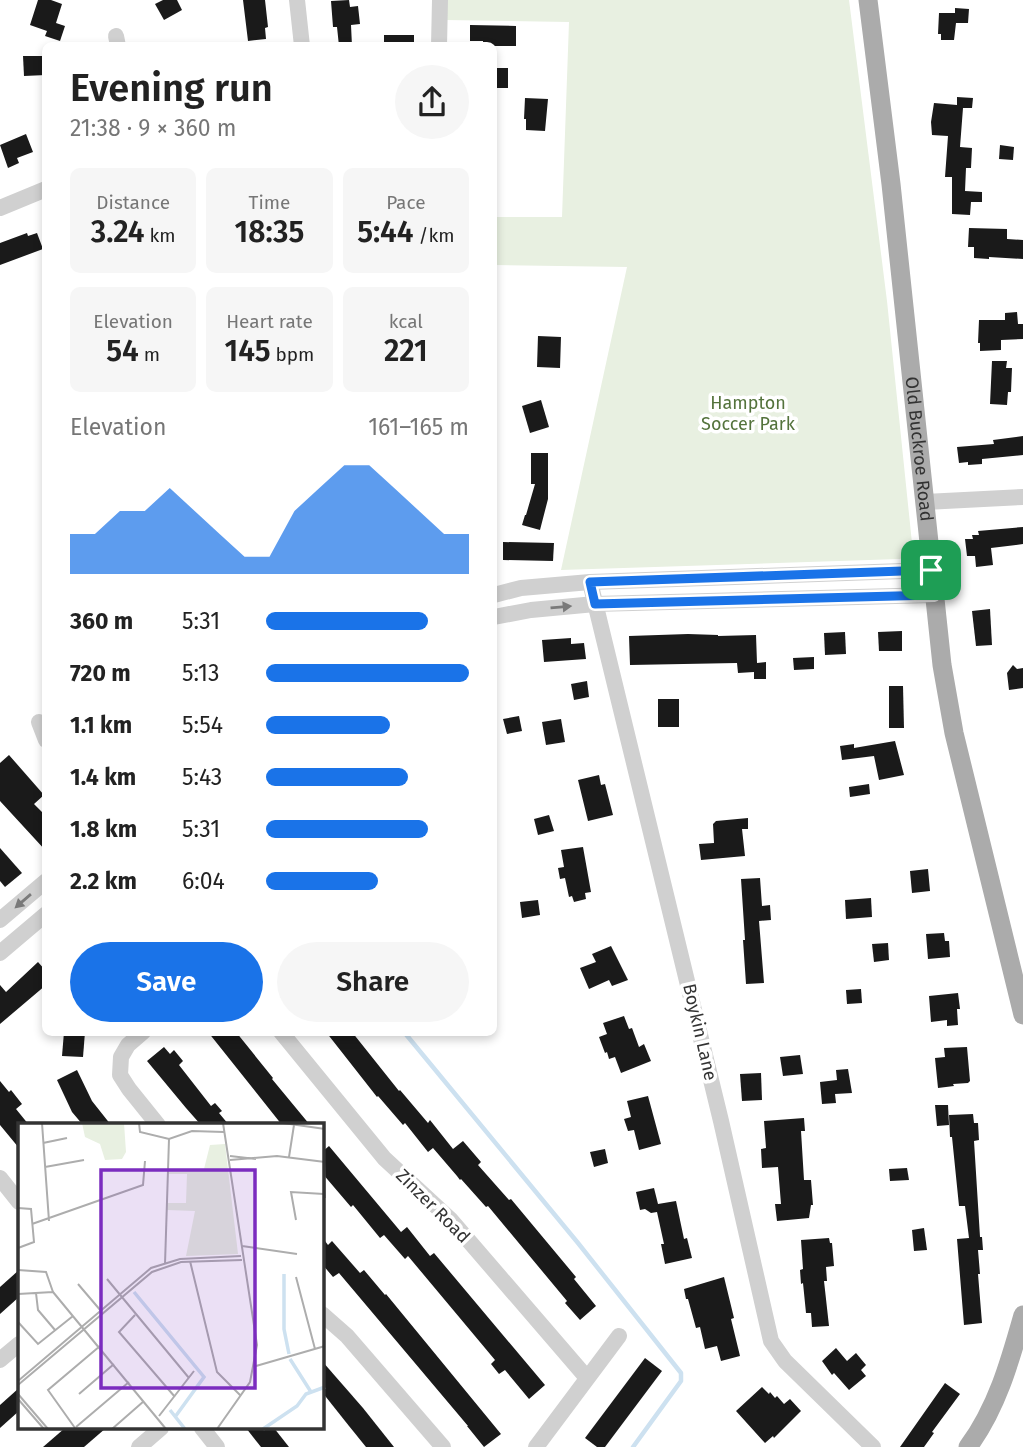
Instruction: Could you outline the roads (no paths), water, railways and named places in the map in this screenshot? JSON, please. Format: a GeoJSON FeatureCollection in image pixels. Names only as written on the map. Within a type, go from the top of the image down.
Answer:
{"type":"FeatureCollection","features":[{"type":"Feature","properties":{"kind":"main road","name":"Old Buckroe Road"},"geometry":{"type":"LineString","coordinates":[[868,0],[891,184],[942,665],[954,733],[1018,968],[1023,1015]]}},
{"type":"Feature","properties":{"kind":"main road"},"geometry":{"type":"LineString","coordinates":[[968,1447],[992,1407],[1007,1370],[1023,1315]]}},
{"type":"Feature","properties":{"kind":"street"},"geometry":{"type":"LineString","coordinates":[[297,0],[302,42]]}},
{"type":"Feature","properties":{"kind":"street"},"geometry":{"type":"LineString","coordinates":[[439,42],[440,0]]}},
{"type":"Feature","properties":{"kind":"street"},"geometry":{"type":"LineString","coordinates":[[0,208],[42,191]]}},
{"type":"Feature","properties":{"kind":"street"},"geometry":{"type":"LineString","coordinates":[[925,502],[1023,497]]}},
{"type":"Feature","properties":{"kind":"street"},"geometry":{"type":"LineString","coordinates":[[497,594],[521,588],[590,582],[931,570]]}},
{"type":"Feature","properties":{"kind":"street","name":"Boykin Lane"},"geometry":{"type":"LineString","coordinates":[[590,582],[699,1029],[771,1341],[785,1361],[873,1447]]}},
{"type":"Feature","properties":{"kind":"street"},"geometry":{"type":"LineString","coordinates":[[497,616],[531,610],[595,604],[934,595]]}},
{"type":"Feature","properties":{"kind":"street"},"geometry":{"type":"LineString","coordinates":[[39,722],[42,730]]}},
{"type":"Feature","properties":{"kind":"street"},"geometry":{"type":"LineString","coordinates":[[0,920],[42,884]]}},
{"type":"Feature","properties":{"kind":"street"},"geometry":{"type":"LineString","coordinates":[[2,947],[42,917]]}},
{"type":"Feature","properties":{"kind":"street"},"geometry":{"type":"LineString","coordinates":[[138,1036],[128,1045],[121,1057],[120,1075],[156,1123]]}},
{"type":"Feature","properties":{"kind":"street","name":"Zinzer Road"},"geometry":{"type":"LineString","coordinates":[[284,1036],[384,1158],[450,1219],[587,1378]]}},
{"type":"Feature","properties":{"kind":"street"},"geometry":{"type":"LineString","coordinates":[[0,1178],[18,1201]]}},
{"type":"Feature","properties":{"kind":"street"},"geometry":{"type":"LineString","coordinates":[[324,1316],[347,1336],[443,1447]]}},
{"type":"Feature","properties":{"kind":"street"},"geometry":{"type":"LineString","coordinates":[[536,1447],[619,1336]]}},
{"type":"Feature","properties":{"kind":"street"},"geometry":{"type":"LineString","coordinates":[[0,1360],[18,1345]]}},
{"type":"Feature","properties":{"kind":"street"},"geometry":{"type":"LineString","coordinates":[[139,1447],[159,1430]]}},
{"type":"Feature","properties":{"kind":"street"},"geometry":{"type":"LineString","coordinates":[[204,1430],[217,1447]]}},
{"type":"Feature","properties":{"kind":"waterway"},"geometry":{"type":"LineString","coordinates":[[407,1036],[681,1373],[681,1381],[633,1447]]}},
{"type":"Feature","properties":{"kind":"park label","name":"Hampton Soccer Park"},"geometry":{"type":"Point","coordinates":[748,413]}}]}
